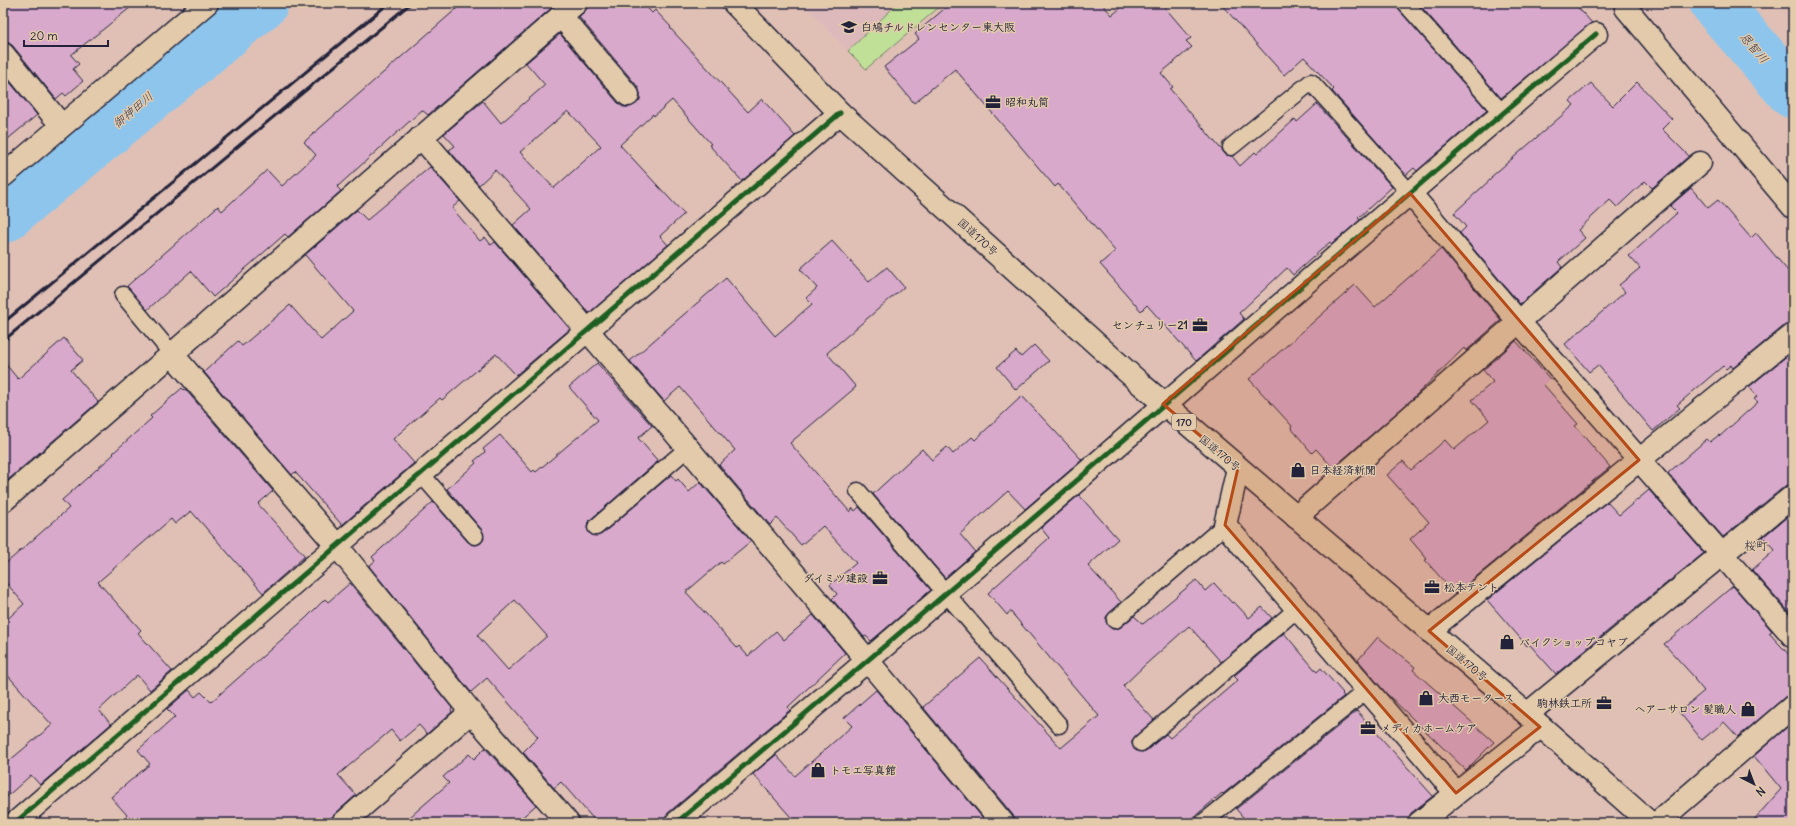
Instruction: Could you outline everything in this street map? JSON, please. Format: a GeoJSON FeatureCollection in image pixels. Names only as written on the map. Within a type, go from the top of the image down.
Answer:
{"type":"FeatureCollection","features":[{"type":"Feature","properties":{"kind":"main road"},"geometry":{"type":"LineString","coordinates":[[7,165],[61,125],[207,3]]}},
{"type":"Feature","properties":{"kind":"main road","name":"国道170号"},"geometry":{"type":"LineString","coordinates":[[734,3],[840,113],[1163,404],[1534,720],[1650,823]]}},
{"type":"Feature","properties":{"kind":"main road"},"geometry":{"type":"LineString","coordinates":[[1624,6],[1793,207]]}},
{"type":"Feature","properties":{"kind":"main road"},"geometry":{"type":"LineString","coordinates":[[3,501],[568,9],[628,95]]}},
{"type":"Feature","properties":{"kind":"main road"},"geometry":{"type":"LineString","coordinates":[[676,823],[869,661],[1163,404],[1596,34]]}},
{"type":"Feature","properties":{"kind":"main road"},"geometry":{"type":"LineString","coordinates":[[3,54],[61,125]]}},
{"type":"Feature","properties":{"kind":"main road"},"geometry":{"type":"LineString","coordinates":[[15,823],[422,475],[840,113]]}},
{"type":"Feature","properties":{"kind":"main road"},"geometry":{"type":"LineString","coordinates":[[421,137],[869,661],[1003,823]]}},
{"type":"Feature","properties":{"kind":"main road"},"geometry":{"type":"LineString","coordinates":[[1296,517],[1700,163]]}},
{"type":"Feature","properties":{"kind":"main road"},"geometry":{"type":"LineString","coordinates":[[1410,193],[1519,322],[1793,636]]}},
{"type":"Feature","properties":{"kind":"main road"},"geometry":{"type":"LineString","coordinates":[[1429,631],[1793,335]]}},
{"type":"Feature","properties":{"kind":"main road"},"geometry":{"type":"LineString","coordinates":[[172,354],[338,546],[471,712],[568,823]]}},
{"type":"Feature","properties":{"kind":"main road"},"geometry":{"type":"LineString","coordinates":[[1238,468],[1225,525],[1456,793]]}},
{"type":"Feature","properties":{"kind":"main road"},"geometry":{"type":"LineString","coordinates":[[1419,823],[1456,793],[1534,720],[1721,554],[1793,496]]}},
{"type":"Feature","properties":{"kind":"main road"},"geometry":{"type":"LineString","coordinates":[[1657,823],[1793,706]]}},
{"type":"Feature","properties":{"kind":"main road"},"geometry":{"type":"LineString","coordinates":[[343,823],[471,712]]}},
{"type":"Feature","properties":{"kind":"lane"},"geometry":{"type":"LineString","coordinates":[[1405,3],[1502,113]]}},
{"type":"Feature","properties":{"kind":"lane"},"geometry":{"type":"LineString","coordinates":[[1231,147],[1310,82],[1410,193]]}},
{"type":"Feature","properties":{"kind":"lane"},"geometry":{"type":"LineString","coordinates":[[123,295],[172,354]]}},
{"type":"Feature","properties":{"kind":"lane"},"geometry":{"type":"LineString","coordinates":[[596,527],[688,448]]}},
{"type":"Feature","properties":{"kind":"lane"},"geometry":{"type":"LineString","coordinates":[[422,475],[475,536]]}},
{"type":"Feature","properties":{"kind":"lane"},"geometry":{"type":"LineString","coordinates":[[858,491],[1059,724]]}},
{"type":"Feature","properties":{"kind":"lane"},"geometry":{"type":"LineString","coordinates":[[1115,620],[1225,525]]}},
{"type":"Feature","properties":{"kind":"lane"},"geometry":{"type":"LineString","coordinates":[[1140,743],[1297,609]]}},
{"type":"Feature","properties":{"kind":"lane"},"geometry":{"type":"LineString","coordinates":[[1204,822],[1367,690]]}},
{"type":"Feature","properties":{"kind":"highlighted area"},"geometry":{"type":"Polygon","coordinates":[[[1410,193],[1639,460],[1429,631],[1540,727],[1456,793],[1225,525],[1238,468],[1163,404],[1410,193]]]}},
{"type":"Feature","properties":{"kind":"shaded area","name":"白鳩チルドレンセンター東大阪"},"geometry":{"type":"Polygon","coordinates":[[[803,3],[898,3],[848,51],[803,3]]]}},
{"type":"Feature","properties":{"kind":"green space"},"geometry":{"type":"Polygon","coordinates":[[[898,3],[944,3],[866,69],[848,51],[898,3]]]}},
{"type":"Feature","properties":{"kind":"building"},"geometry":{"type":"Polygon","coordinates":[[[3,3],[136,3],[71,55],[79,64],[73,69],[83,81],[66,96],[63,93],[56,99],[13,46],[8,42],[3,42],[3,3]]]}},
{"type":"Feature","properties":{"kind":"building"},"geometry":{"type":"Polygon","coordinates":[[[463,3],[557,3],[428,115],[422,110],[337,187],[341,191],[288,237],[285,234],[213,297],[191,271],[147,310],[127,286],[218,206],[222,211],[267,170],[282,186],[316,155],[304,142],[463,3]]]}},
{"type":"Feature","properties":{"kind":"building"},"geometry":{"type":"Polygon","coordinates":[[[588,3],[643,3],[652,13],[655,10],[748,112],[762,99],[795,136],[742,181],[709,145],[711,144],[672,100],[654,116],[653,114],[620,145],[684,214],[660,236],[668,245],[589,313],[513,225],[531,209],[495,170],[479,185],[449,150],[455,146],[444,134],[483,101],[501,123],[545,85],[526,63],[560,34],[618,103],[623,107],[630,107],[636,104],[640,100],[638,87],[579,17],[588,7],[588,3]],[[568,111],[520,152],[554,188],[601,146],[568,111]]]}},
{"type":"Feature","properties":{"kind":"building"},"geometry":{"type":"Polygon","coordinates":[[[951,3],[1101,3],[1112,15],[1127,3],[1161,3],[1191,38],[1186,41],[1192,47],[1161,73],[1173,87],[1170,89],[1226,155],[1232,156],[1240,166],[1255,152],[1257,154],[1295,119],[1297,122],[1317,104],[1392,187],[1358,218],[1360,220],[1332,244],[1330,242],[1293,275],[1287,268],[1239,313],[1244,319],[1196,361],[1147,305],[1141,311],[1100,264],[1115,251],[1058,184],[1055,187],[955,69],[914,103],[884,67],[919,39],[915,34],[951,3]]]}},
{"type":"Feature","properties":{"kind":"building"},"geometry":{"type":"Polygon","coordinates":[[[1220,3],[1396,3],[1398,9],[1487,110],[1417,171],[1414,168],[1406,175],[1332,91],[1334,89],[1304,57],[1284,75],[1220,3]]]}},
{"type":"Feature","properties":{"kind":"building"},"geometry":{"type":"Polygon","coordinates":[[[1418,3],[1574,3],[1592,23],[1501,98],[1418,3]]]}},
{"type":"Feature","properties":{"kind":"building"},"geometry":{"type":"Polygon","coordinates":[[[3,74],[37,115],[3,143],[3,74]]]}},
{"type":"Feature","properties":{"kind":"building"},"geometry":{"type":"Polygon","coordinates":[[[1637,82],[1672,119],[1662,129],[1689,156],[1652,188],[1645,181],[1617,207],[1610,200],[1578,230],[1585,238],[1558,262],[1562,267],[1520,304],[1460,233],[1466,227],[1454,213],[1492,178],[1491,177],[1574,105],[1570,101],[1591,83],[1613,106],[1637,82]]]}},
{"type":"Feature","properties":{"kind":"building"},"geometry":{"type":"Polygon","coordinates":[[[430,167],[460,201],[452,208],[480,241],[485,237],[491,245],[495,242],[570,329],[516,375],[496,354],[442,400],[440,398],[393,439],[414,463],[342,525],[295,472],[292,475],[204,372],[238,341],[242,346],[290,305],[321,340],[353,311],[305,255],[357,210],[367,220],[430,167]]]}},
{"type":"Feature","properties":{"kind":"building"},"geometry":{"type":"Polygon","coordinates":[[[1691,188],[1708,208],[1718,200],[1751,238],[1756,233],[1793,277],[1793,323],[1785,325],[1733,368],[1731,365],[1726,369],[1723,366],[1677,405],[1680,408],[1653,431],[1598,365],[1589,372],[1565,344],[1625,292],[1619,285],[1640,268],[1629,256],[1677,213],[1670,206],[1691,188]]]}},
{"type":"Feature","properties":{"kind":"building"},"geometry":{"type":"Polygon","coordinates":[[[832,241],[869,282],[887,267],[904,287],[827,353],[856,387],[790,443],[850,512],[853,508],[855,511],[859,507],[931,590],[871,641],[866,636],[864,637],[832,599],[837,594],[830,585],[856,563],[823,526],[801,545],[777,518],[770,525],[719,465],[735,450],[680,387],[664,401],[630,361],[726,278],[775,336],[812,304],[806,298],[817,288],[800,269],[832,241]]]}},
{"type":"Feature","properties":{"kind":"building"},"geometry":{"type":"Polygon","coordinates":[[[1441,249],[1501,320],[1466,351],[1464,348],[1409,402],[1333,468],[1316,449],[1312,453],[1291,428],[1292,426],[1249,379],[1355,285],[1375,307],[1441,249]]]}},
{"type":"Feature","properties":{"kind":"building"},"geometry":{"type":"Polygon","coordinates":[[[64,338],[83,360],[71,370],[98,402],[3,484],[3,361],[18,379],[64,338]]]}},
{"type":"Feature","properties":{"kind":"building"},"geometry":{"type":"Polygon","coordinates":[[[1516,341],[1550,379],[1544,385],[1578,424],[1575,426],[1610,467],[1455,594],[1425,560],[1427,559],[1410,539],[1429,522],[1387,475],[1403,461],[1411,470],[1445,440],[1454,450],[1489,420],[1472,400],[1493,382],[1483,370],[1516,341]]]}},
{"type":"Feature","properties":{"kind":"building"},"geometry":{"type":"Polygon","coordinates":[[[1034,345],[1049,361],[1016,390],[997,367],[1016,351],[1021,357],[1034,345]]]}},
{"type":"Feature","properties":{"kind":"building"},"geometry":{"type":"Polygon","coordinates":[[[1793,351],[1793,484],[1785,486],[1723,537],[1668,473],[1707,439],[1710,442],[1719,435],[1720,436],[1758,402],[1754,399],[1757,396],[1749,387],[1793,351]]]}},
{"type":"Feature","properties":{"kind":"building"},"geometry":{"type":"Polygon","coordinates":[[[597,363],[652,426],[638,438],[658,461],[590,520],[587,528],[589,533],[597,536],[602,534],[671,475],[676,481],[678,479],[689,492],[700,482],[751,541],[723,564],[721,562],[686,592],[737,648],[739,646],[748,656],[776,631],[784,640],[813,615],[845,653],[788,707],[790,710],[668,813],[663,823],[597,823],[561,782],[554,788],[523,752],[538,737],[487,678],[471,692],[369,566],[375,561],[372,557],[433,502],[468,542],[476,545],[481,543],[484,539],[482,530],[447,489],[476,463],[474,461],[485,452],[483,449],[500,435],[532,472],[534,470],[536,472],[598,420],[569,387],[597,363]],[[515,600],[477,635],[508,670],[547,636],[515,600]]]}},
{"type":"Feature","properties":{"kind":"building"},"geometry":{"type":"Polygon","coordinates":[[[182,388],[184,390],[185,389],[273,491],[258,504],[305,556],[263,593],[191,511],[175,524],[171,519],[98,582],[141,630],[138,633],[172,671],[150,690],[137,675],[99,710],[111,724],[40,785],[31,775],[3,800],[3,766],[52,725],[3,670],[3,623],[24,604],[3,579],[3,566],[69,508],[62,500],[114,454],[113,453],[152,418],[150,416],[182,388]]]}},
{"type":"Feature","properties":{"kind":"building"},"geometry":{"type":"Polygon","coordinates":[[[1022,396],[1082,460],[1025,509],[1008,491],[960,534],[975,552],[945,578],[873,494],[922,449],[932,460],[947,447],[953,454],[972,437],[975,440],[1022,396]]]}},
{"type":"Feature","properties":{"kind":"building"},"geometry":{"type":"Polygon","coordinates":[[[1649,490],[1704,553],[1556,674],[1529,644],[1527,646],[1487,600],[1607,502],[1619,515],[1649,490]]]}},
{"type":"Feature","properties":{"kind":"building"},"geometry":{"type":"Polygon","coordinates":[[[1079,495],[1118,539],[1088,566],[1121,602],[1106,617],[1106,622],[1112,629],[1121,627],[1134,616],[1143,624],[1196,580],[1205,591],[1214,583],[1232,603],[1234,602],[1249,618],[1262,607],[1272,618],[1221,662],[1189,626],[1145,665],[1123,686],[1154,720],[1132,740],[1134,749],[1142,752],[1147,750],[1166,734],[1170,738],[1238,680],[1234,676],[1284,633],[1317,672],[1321,668],[1344,696],[1223,794],[1222,793],[1187,823],[1015,823],[1013,815],[923,707],[980,658],[1061,748],[1099,716],[1010,611],[1007,615],[988,593],[1049,538],[1041,528],[1079,495]]]}},
{"type":"Feature","properties":{"kind":"building"},"geometry":{"type":"Polygon","coordinates":[[[1793,512],[1793,612],[1791,614],[1752,570],[1775,550],[1763,537],[1793,512]]]}},
{"type":"Feature","properties":{"kind":"building"},"geometry":{"type":"Polygon","coordinates":[[[350,583],[452,708],[452,712],[427,734],[419,725],[400,741],[391,730],[338,775],[356,795],[325,823],[134,823],[111,797],[150,764],[138,750],[175,717],[167,709],[189,690],[195,697],[201,692],[211,702],[306,618],[325,599],[328,602],[350,583]]]}},
{"type":"Feature","properties":{"kind":"building"},"geometry":{"type":"Polygon","coordinates":[[[1733,586],[1772,631],[1769,633],[1793,659],[1793,694],[1785,697],[1738,737],[1724,722],[1702,740],[1679,712],[1704,691],[1694,679],[1695,678],[1664,644],[1733,586]]]}},
{"type":"Feature","properties":{"kind":"building"},"geometry":{"type":"Polygon","coordinates":[[[1378,637],[1415,667],[1413,670],[1494,742],[1466,770],[1386,693],[1358,660],[1378,637]]]}},
{"type":"Feature","properties":{"kind":"building"},"geometry":{"type":"Polygon","coordinates":[[[876,690],[987,823],[796,823],[753,774],[776,755],[795,776],[852,726],[844,718],[876,690]]]}},
{"type":"Feature","properties":{"kind":"building"},"geometry":{"type":"Polygon","coordinates":[[[1357,711],[1433,796],[1411,813],[1406,823],[1248,823],[1236,809],[1357,711]]]}},
{"type":"Feature","properties":{"kind":"building"},"geometry":{"type":"Polygon","coordinates":[[[1793,722],[1793,823],[1751,823],[1781,789],[1754,756],[1793,722]]]}},
{"type":"Feature","properties":{"kind":"building"},"geometry":{"type":"Polygon","coordinates":[[[485,748],[536,805],[516,823],[403,823],[449,783],[443,777],[469,754],[474,759],[485,748]]]}},
{"type":"Feature","properties":{"kind":"waterway","name":"御神田川"},"geometry":{"type":"LineString","coordinates":[[3,218],[263,3]]}},
{"type":"Feature","properties":{"kind":"waterway","name":"恩智川"},"geometry":{"type":"LineString","coordinates":[[1715,3],[1793,93]]}},
{"type":"Feature","properties":{"kind":"railway"},"geometry":{"type":"LineString","coordinates":[[3,323],[389,3]]}},
{"type":"Feature","properties":{"kind":"railway"},"geometry":{"type":"LineString","coordinates":[[3,341],[411,3]]}},
{"type":"Feature","properties":{"kind":"cycle path"},"geometry":{"type":"LineString","coordinates":[[676,823],[907,627],[1596,34]]}},
{"type":"Feature","properties":{"kind":"cycle path"},"geometry":{"type":"LineString","coordinates":[[15,823],[840,113]]}},
{"type":"Feature","properties":{"kind":"place","name":"白鳩チルドレンセンター東大阪"},"geometry":{"type":"Point","coordinates":[849,27]}},
{"type":"Feature","properties":{"kind":"place","name":"昭和丸筒"},"geometry":{"type":"Point","coordinates":[993,102]}},
{"type":"Feature","properties":{"kind":"place","name":"センチュリー21"},"geometry":{"type":"Point","coordinates":[1200,325]}},
{"type":"Feature","properties":{"kind":"place","name":"日本経済新聞"},"geometry":{"type":"Point","coordinates":[1298,470]}},
{"type":"Feature","properties":{"kind":"place","name":"ダイミツ建設"},"geometry":{"type":"Point","coordinates":[880,578]}},
{"type":"Feature","properties":{"kind":"place","name":"松本テント"},"geometry":{"type":"Point","coordinates":[1432,587]}},
{"type":"Feature","properties":{"kind":"place","name":"バイクショップコヤブ"},"geometry":{"type":"Point","coordinates":[1507,642]}},
{"type":"Feature","properties":{"kind":"place","name":"大西モータース"},"geometry":{"type":"Point","coordinates":[1426,698]}},
{"type":"Feature","properties":{"kind":"place","name":"駒林鉄工所"},"geometry":{"type":"Point","coordinates":[1604,703]}},
{"type":"Feature","properties":{"kind":"place","name":"ヘアーサロン 髪職人"},"geometry":{"type":"Point","coordinates":[1748,709]}},
{"type":"Feature","properties":{"kind":"place","name":"メディカホームケア"},"geometry":{"type":"Point","coordinates":[1368,728]}},
{"type":"Feature","properties":{"kind":"place","name":"トモエ写真館"},"geometry":{"type":"Point","coordinates":[818,770]}},
{"type":"Feature","properties":{"kind":"district","name":"桜町"},"geometry":{"type":"Point","coordinates":[1756,546]}}]}
